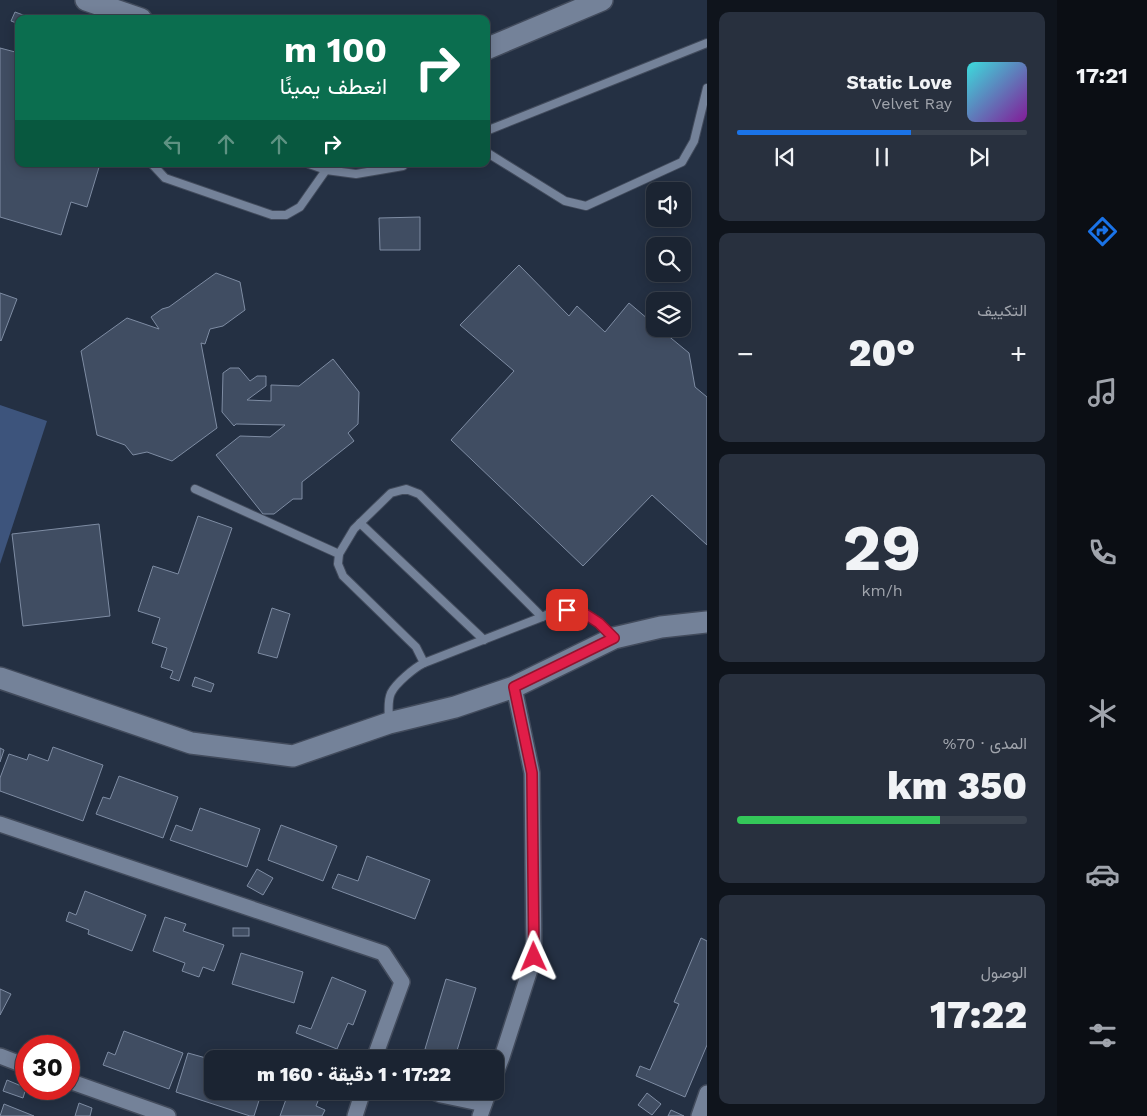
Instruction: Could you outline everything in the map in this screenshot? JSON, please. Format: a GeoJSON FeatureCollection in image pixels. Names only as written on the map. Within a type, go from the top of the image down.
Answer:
{"type":"FeatureCollection","features":[{"type":"Feature","properties":{"kind":"street"},"geometry":{"type":"LineString","coordinates":[[86,0],[129,15]]}},
{"type":"Feature","properties":{"kind":"street"},"geometry":{"type":"LineString","coordinates":[[490,47],[574,6],[602,0]]}},
{"type":"Feature","properties":{"kind":"street"},"geometry":{"type":"LineString","coordinates":[[0,678],[191,743],[293,756],[389,723],[455,708],[514,687],[614,638],[661,627],[707,622]]}},
{"type":"Feature","properties":{"kind":"street"},"geometry":{"type":"LineString","coordinates":[[504,1051],[534,957],[532,773],[514,687]]}},
{"type":"Feature","properties":{"kind":"street"},"geometry":{"type":"LineString","coordinates":[[0,824],[383,953],[402,982],[377,1050]]}},
{"type":"Feature","properties":{"kind":"street"},"geometry":{"type":"LineString","coordinates":[[0,1056],[15,1062]]}},
{"type":"Feature","properties":{"kind":"street"},"geometry":{"type":"LineString","coordinates":[[80,1085],[168,1116]]}},
{"type":"Feature","properties":{"kind":"street"},"geometry":{"type":"LineString","coordinates":[[699,1116],[707,1093]]}},
{"type":"Feature","properties":{"kind":"street"},"geometry":{"type":"LineString","coordinates":[[355,1116],[360,1100]]}},
{"type":"Feature","properties":{"kind":"street"},"geometry":{"type":"LineString","coordinates":[[465,1100],[484,1104]]}},
{"type":"Feature","properties":{"kind":"lane"},"geometry":{"type":"LineString","coordinates":[[490,129],[707,43]]}},
{"type":"Feature","properties":{"kind":"lane"},"geometry":{"type":"LineString","coordinates":[[490,155],[565,202],[586,206],[682,162],[694,141],[707,88]]}},
{"type":"Feature","properties":{"kind":"lane"},"geometry":{"type":"LineString","coordinates":[[155,167],[165,178],[272,215],[286,215],[300,207],[326,170]]}},
{"type":"Feature","properties":{"kind":"lane"},"geometry":{"type":"LineString","coordinates":[[318,167],[356,174],[390,167]]}},
{"type":"Feature","properties":{"kind":"lane"},"geometry":{"type":"LineString","coordinates":[[195,489],[339,554]]}},
{"type":"Feature","properties":{"kind":"lane"},"geometry":{"type":"LineString","coordinates":[[424,664],[416,647],[343,576],[338,564],[339,554],[354,529],[391,493],[406,489],[419,494],[542,617]]}},
{"type":"Feature","properties":{"kind":"lane"},"geometry":{"type":"LineString","coordinates":[[360,523],[484,640]]}},
{"type":"Feature","properties":{"kind":"lane"},"geometry":{"type":"LineString","coordinates":[[389,723],[388,704],[391,692],[416,667],[556,610],[582,612],[599,623],[614,638]]}},
{"type":"Feature","properties":{"kind":"shaded area"},"geometry":{"type":"Polygon","coordinates":[[[0,405],[47,421],[0,564],[0,405]]]}},
{"type":"Feature","properties":{"kind":"building"},"geometry":{"type":"Polygon","coordinates":[[[15,12],[23,15],[15,15],[15,22],[11,21],[15,12]]]}},
{"type":"Feature","properties":{"kind":"building"},"geometry":{"type":"Polygon","coordinates":[[[0,48],[15,52],[15,167],[99,167],[87,207],[71,202],[61,235],[0,217],[0,48]]]}},
{"type":"Feature","properties":{"kind":"building"},"geometry":{"type":"Polygon","coordinates":[[[420,217],[420,250],[380,250],[379,218],[420,217]]]}},
{"type":"Feature","properties":{"kind":"building"},"geometry":{"type":"Polygon","coordinates":[[[519,265],[569,316],[577,306],[605,332],[629,303],[646,317],[646,337],[670,337],[689,353],[695,387],[707,397],[707,545],[652,495],[583,566],[451,440],[514,371],[460,325],[519,265]]]}},
{"type":"Feature","properties":{"kind":"building"},"geometry":{"type":"Polygon","coordinates":[[[216,273],[240,282],[245,310],[223,326],[210,329],[205,344],[201,343],[217,428],[172,461],[147,452],[133,455],[125,445],[97,435],[81,351],[127,318],[159,329],[151,317],[162,309],[169,307],[216,273]]]}},
{"type":"Feature","properties":{"kind":"building"},"geometry":{"type":"Polygon","coordinates":[[[0,293],[17,299],[1,341],[0,340],[0,293]]]}},
{"type":"Feature","properties":{"kind":"building"},"geometry":{"type":"Polygon","coordinates":[[[333,359],[359,392],[358,424],[348,433],[354,441],[302,482],[302,499],[293,499],[274,514],[263,514],[216,455],[240,436],[270,437],[285,425],[236,424],[234,426],[222,412],[223,373],[230,368],[239,368],[250,381],[257,376],[266,376],[266,386],[247,400],[271,401],[271,385],[299,386],[333,359]]]}},
{"type":"Feature","properties":{"kind":"building"},"geometry":{"type":"Polygon","coordinates":[[[198,516],[232,528],[179,681],[170,678],[173,671],[161,667],[167,648],[152,643],[160,618],[138,611],[153,566],[178,574],[198,516]]]}},
{"type":"Feature","properties":{"kind":"building"},"geometry":{"type":"Polygon","coordinates":[[[99,524],[110,616],[23,626],[12,534],[99,524]]]}},
{"type":"Feature","properties":{"kind":"building"},"geometry":{"type":"Polygon","coordinates":[[[272,608],[290,614],[277,658],[258,653],[272,608]]]}},
{"type":"Feature","properties":{"kind":"building"},"geometry":{"type":"Polygon","coordinates":[[[195,677],[214,684],[211,692],[192,686],[195,677]]]}},
{"type":"Feature","properties":{"kind":"building"},"geometry":{"type":"Polygon","coordinates":[[[53,747],[103,765],[83,821],[0,791],[0,778],[9,754],[27,760],[29,754],[48,761],[53,747]]]}},
{"type":"Feature","properties":{"kind":"building"},"geometry":{"type":"Polygon","coordinates":[[[0,748],[4,750],[0,762],[0,748]]]}},
{"type":"Feature","properties":{"kind":"building"},"geometry":{"type":"Polygon","coordinates":[[[119,776],[178,797],[163,838],[96,814],[103,797],[110,799],[119,776]]]}},
{"type":"Feature","properties":{"kind":"building"},"geometry":{"type":"Polygon","coordinates":[[[200,808],[260,829],[247,867],[170,840],[176,825],[192,831],[200,808]]]}},
{"type":"Feature","properties":{"kind":"building"},"geometry":{"type":"Polygon","coordinates":[[[281,825],[337,846],[323,881],[268,860],[281,825]]]}},
{"type":"Feature","properties":{"kind":"building"},"geometry":{"type":"Polygon","coordinates":[[[367,856],[430,880],[415,919],[332,888],[338,874],[358,881],[367,856]]]}},
{"type":"Feature","properties":{"kind":"building"},"geometry":{"type":"Polygon","coordinates":[[[257,869],[273,878],[263,895],[247,886],[257,869]]]}},
{"type":"Feature","properties":{"kind":"building"},"geometry":{"type":"Polygon","coordinates":[[[85,891],[146,915],[132,951],[88,934],[89,930],[66,921],[69,912],[76,915],[85,891]]]}},
{"type":"Feature","properties":{"kind":"building"},"geometry":{"type":"Polygon","coordinates":[[[165,917],[186,924],[183,931],[224,945],[214,971],[203,967],[199,977],[182,971],[185,963],[153,951],[165,917]]]}},
{"type":"Feature","properties":{"kind":"building"},"geometry":{"type":"Polygon","coordinates":[[[233,928],[249,928],[249,936],[233,936],[233,928]]]}},
{"type":"Feature","properties":{"kind":"building"},"geometry":{"type":"Polygon","coordinates":[[[701,938],[707,941],[707,1045],[685,1097],[636,1076],[640,1066],[650,1070],[679,1004],[674,1002],[701,938]]]}},
{"type":"Feature","properties":{"kind":"building"},"geometry":{"type":"Polygon","coordinates":[[[241,953],[303,972],[294,1003],[232,984],[241,953]]]}},
{"type":"Feature","properties":{"kind":"building"},"geometry":{"type":"Polygon","coordinates":[[[332,977],[366,991],[353,1025],[348,1023],[337,1049],[296,1033],[299,1025],[311,1029],[332,977]]]}},
{"type":"Feature","properties":{"kind":"building"},"geometry":{"type":"Polygon","coordinates":[[[446,979],[476,988],[457,1050],[425,1049],[446,979]]]}},
{"type":"Feature","properties":{"kind":"building"},"geometry":{"type":"Polygon","coordinates":[[[0,989],[11,994],[0,1015],[0,989]]]}},
{"type":"Feature","properties":{"kind":"building"},"geometry":{"type":"Polygon","coordinates":[[[124,1031],[183,1053],[169,1089],[103,1065],[108,1052],[115,1055],[124,1031]]]}},
{"type":"Feature","properties":{"kind":"building"},"geometry":{"type":"Polygon","coordinates":[[[188,1053],[204,1057],[204,1100],[259,1100],[254,1116],[250,1116],[176,1092],[188,1053]]]}},
{"type":"Feature","properties":{"kind":"building"},"geometry":{"type":"Polygon","coordinates":[[[7,1080],[15,1083],[15,1095],[3,1091],[7,1080]]]}},
{"type":"Feature","properties":{"kind":"building"},"geometry":{"type":"Polygon","coordinates":[[[647,1093],[661,1104],[652,1115],[638,1105],[647,1093]]]}},
{"type":"Feature","properties":{"kind":"building"},"geometry":{"type":"Polygon","coordinates":[[[286,1100],[318,1100],[316,1106],[325,1110],[322,1116],[280,1116],[286,1100]]]}},
{"type":"Feature","properties":{"kind":"building"},"geometry":{"type":"Polygon","coordinates":[[[79,1103],[92,1108],[90,1116],[75,1116],[79,1103]]]}},
{"type":"Feature","properties":{"kind":"building"},"geometry":{"type":"Polygon","coordinates":[[[4,1104],[34,1116],[0,1116],[4,1104]]]}},
{"type":"Feature","properties":{"kind":"building"},"geometry":{"type":"Polygon","coordinates":[[[671,1110],[684,1116],[668,1116],[671,1110]]]}},
{"type":"Feature","properties":{"kind":"route"},"geometry":{"type":"LineString","coordinates":[[534,957],[532,773],[514,687],[614,638],[599,623],[582,612],[567,610]]}}]}
